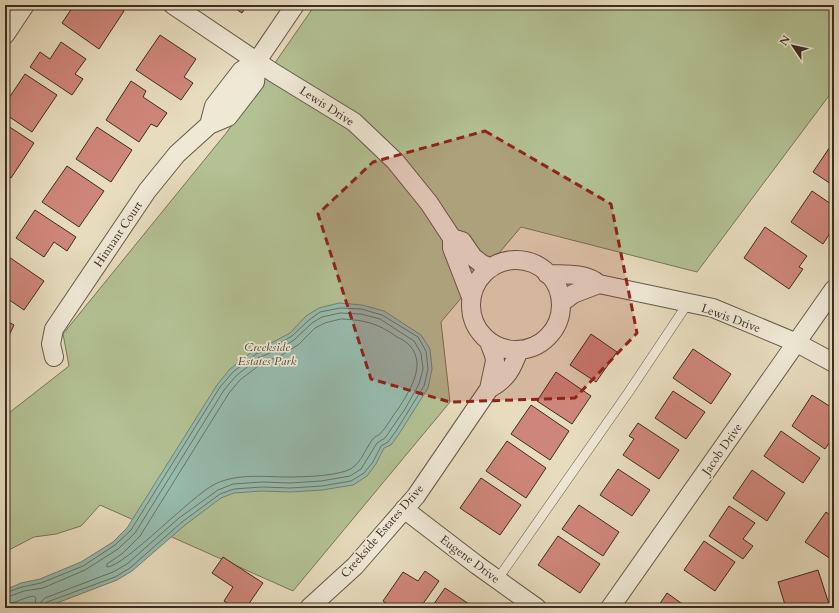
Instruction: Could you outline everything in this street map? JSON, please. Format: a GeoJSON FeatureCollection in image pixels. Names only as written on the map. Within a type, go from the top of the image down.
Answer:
{"type":"FeatureCollection","features":[{"type":"Feature","properties":{"kind":"street"},"geometry":{"type":"LineString","coordinates":[[5,35],[25,5]]}},
{"type":"Feature","properties":{"kind":"street","name":"Lewis Drive"},"geometry":{"type":"LineString","coordinates":[[173,5],[257,61],[354,122],[395,161],[429,203],[452,238],[452,248],[471,297]]}},
{"type":"Feature","properties":{"kind":"street"},"geometry":{"type":"LineString","coordinates":[[257,61],[295,5]]}},
{"type":"Feature","properties":{"kind":"street","name":"Hinnant Court"},"geometry":{"type":"LineString","coordinates":[[54,357],[51,344],[54,329],[147,191],[177,154],[209,125],[214,106],[241,71],[257,61]]}},
{"type":"Feature","properties":{"kind":"street","name":"Lewis Drive"},"geometry":{"type":"LineString","coordinates":[[452,238],[462,241],[473,258],[491,268]]}},
{"type":"Feature","properties":{"kind":"street"},"geometry":{"type":"LineString","coordinates":[[517,260],[539,266],[547,274],[554,280],[558,288],[561,303],[556,325],[549,336],[536,345],[518,350],[503,348],[489,342],[476,328],[471,313],[471,297],[480,280],[491,268],[504,262],[517,260]]}},
{"type":"Feature","properties":{"kind":"street","name":"Lewis Drive"},"geometry":{"type":"LineString","coordinates":[[547,274],[580,275],[592,278],[599,284],[713,308],[797,343],[834,363]]}},
{"type":"Feature","properties":{"kind":"street"},"geometry":{"type":"LineString","coordinates":[[561,303],[573,294],[599,284]]}},
{"type":"Feature","properties":{"kind":"street","name":"Jacob Drive"},"geometry":{"type":"LineString","coordinates":[[610,608],[834,289]]}},
{"type":"Feature","properties":{"kind":"street","name":"Creekside Estates Drive"},"geometry":{"type":"LineString","coordinates":[[309,608],[355,566],[416,496],[489,390],[495,361],[489,342]]}},
{"type":"Feature","properties":{"kind":"street","name":"Creekside Estates Drive"},"geometry":{"type":"LineString","coordinates":[[489,390],[500,383],[506,376],[513,366],[518,350]]}},
{"type":"Feature","properties":{"kind":"street","name":"Eugene Drive"},"geometry":{"type":"LineString","coordinates":[[404,509],[536,608]]}},
{"type":"Feature","properties":{"kind":"lane"},"geometry":{"type":"LineString","coordinates":[[497,580],[628,393],[688,303]]}},
{"type":"Feature","properties":{"kind":"highlighted area"},"geometry":{"type":"Polygon","coordinates":[[[485,131],[611,204],[637,333],[575,398],[450,402],[371,379],[318,214],[373,162],[485,131]]]}},
{"type":"Feature","properties":{"kind":"green space","name":"Creekside Estates Park"},"geometry":{"type":"Polygon","coordinates":[[[315,5],[834,5],[834,89],[697,272],[521,227],[441,322],[450,402],[293,591],[100,505],[81,526],[56,534],[34,537],[5,552],[5,416],[69,366],[63,334],[227,132],[315,5]]]}},
{"type":"Feature","properties":{"kind":"water"},"geometry":{"type":"Polygon","coordinates":[[[339,303],[362,305],[384,311],[421,335],[430,349],[432,369],[428,388],[399,434],[391,445],[384,448],[376,464],[367,476],[353,485],[322,490],[234,493],[221,498],[185,525],[132,571],[117,580],[44,608],[5,608],[5,590],[21,583],[40,579],[81,562],[113,542],[127,528],[217,385],[230,369],[254,350],[290,333],[306,316],[319,308],[339,303]]]}},
{"type":"Feature","properties":{"kind":"building"},"geometry":{"type":"Polygon","coordinates":[[[74,5],[115,5],[124,11],[99,49],[62,23],[74,5]]]}},
{"type":"Feature","properties":{"kind":"building"},"geometry":{"type":"Polygon","coordinates":[[[230,5],[247,5],[242,13],[230,5]]]}},
{"type":"Feature","properties":{"kind":"building"},"geometry":{"type":"Polygon","coordinates":[[[160,35],[196,59],[184,77],[193,83],[181,100],[136,70],[160,35]]]}},
{"type":"Feature","properties":{"kind":"building"},"geometry":{"type":"Polygon","coordinates":[[[61,42],[86,59],[75,74],[83,79],[72,95],[30,67],[40,52],[50,59],[61,42]]]}},
{"type":"Feature","properties":{"kind":"building"},"geometry":{"type":"Polygon","coordinates":[[[25,74],[57,95],[32,132],[5,114],[5,104],[25,74]]]}},
{"type":"Feature","properties":{"kind":"building"},"geometry":{"type":"Polygon","coordinates":[[[131,81],[146,91],[143,97],[167,113],[157,127],[151,124],[139,142],[106,120],[131,81]]]}},
{"type":"Feature","properties":{"kind":"building"},"geometry":{"type":"Polygon","coordinates":[[[5,124],[34,143],[11,178],[5,174],[5,124]]]}},
{"type":"Feature","properties":{"kind":"building"},"geometry":{"type":"Polygon","coordinates":[[[97,127],[132,150],[111,182],[76,159],[97,127]]]}},
{"type":"Feature","properties":{"kind":"building"},"geometry":{"type":"Polygon","coordinates":[[[834,141],[834,186],[813,172],[834,141]]]}},
{"type":"Feature","properties":{"kind":"building"},"geometry":{"type":"Polygon","coordinates":[[[67,166],[104,191],[79,227],[42,202],[67,166]]]}},
{"type":"Feature","properties":{"kind":"building"},"geometry":{"type":"Polygon","coordinates":[[[812,191],[834,206],[834,227],[823,244],[791,222],[812,191]]]}},
{"type":"Feature","properties":{"kind":"building"},"geometry":{"type":"Polygon","coordinates":[[[35,210],[76,237],[67,251],[54,242],[44,257],[16,238],[35,210]]]}},
{"type":"Feature","properties":{"kind":"building"},"geometry":{"type":"Polygon","coordinates":[[[765,227],[807,256],[799,267],[803,269],[789,289],[744,258],[765,227]]]}},
{"type":"Feature","properties":{"kind":"building"},"geometry":{"type":"Polygon","coordinates":[[[9,257],[44,281],[24,310],[5,297],[5,263],[9,257]]]}},
{"type":"Feature","properties":{"kind":"building"},"geometry":{"type":"Polygon","coordinates":[[[5,320],[14,325],[5,344],[5,320]]]}},
{"type":"Feature","properties":{"kind":"building"},"geometry":{"type":"Polygon","coordinates":[[[591,334],[617,352],[596,382],[570,365],[591,334]]]}},
{"type":"Feature","properties":{"kind":"building"},"geometry":{"type":"Polygon","coordinates":[[[693,349],[731,374],[711,404],[673,378],[693,349]]]}},
{"type":"Feature","properties":{"kind":"building"},"geometry":{"type":"Polygon","coordinates":[[[556,372],[591,396],[572,424],[537,401],[556,372]]]}},
{"type":"Feature","properties":{"kind":"building"},"geometry":{"type":"Polygon","coordinates":[[[673,391],[705,412],[686,439],[655,418],[673,391]]]}},
{"type":"Feature","properties":{"kind":"building"},"geometry":{"type":"Polygon","coordinates":[[[812,395],[834,409],[834,436],[825,449],[792,426],[812,395]]]}},
{"type":"Feature","properties":{"kind":"building"},"geometry":{"type":"Polygon","coordinates":[[[531,405],[569,431],[550,460],[511,434],[531,405]]]}},
{"type":"Feature","properties":{"kind":"building"},"geometry":{"type":"Polygon","coordinates":[[[638,423],[679,450],[659,479],[623,455],[634,439],[629,436],[638,423]]]}},
{"type":"Feature","properties":{"kind":"building"},"geometry":{"type":"Polygon","coordinates":[[[781,431],[820,458],[803,483],[764,456],[781,431]]]}},
{"type":"Feature","properties":{"kind":"building"},"geometry":{"type":"Polygon","coordinates":[[[507,441],[546,468],[526,498],[486,471],[507,441]]]}},
{"type":"Feature","properties":{"kind":"building"},"geometry":{"type":"Polygon","coordinates":[[[618,469],[650,490],[632,516],[600,495],[618,469]]]}},
{"type":"Feature","properties":{"kind":"building"},"geometry":{"type":"Polygon","coordinates":[[[752,470],[785,493],[767,521],[733,498],[752,470]]]}},
{"type":"Feature","properties":{"kind":"building"},"geometry":{"type":"Polygon","coordinates":[[[481,478],[521,505],[500,535],[460,508],[481,478]]]}},
{"type":"Feature","properties":{"kind":"building"},"geometry":{"type":"Polygon","coordinates":[[[579,505],[619,532],[603,556],[562,529],[579,505]]]}},
{"type":"Feature","properties":{"kind":"building"},"geometry":{"type":"Polygon","coordinates":[[[729,506],[755,523],[743,539],[753,546],[743,559],[709,536],[729,506]]]}},
{"type":"Feature","properties":{"kind":"building"},"geometry":{"type":"Polygon","coordinates":[[[826,512],[834,518],[834,561],[805,542],[826,512]]]}},
{"type":"Feature","properties":{"kind":"building"},"geometry":{"type":"Polygon","coordinates":[[[558,536],[600,564],[580,593],[538,565],[558,536]]]}},
{"type":"Feature","properties":{"kind":"building"},"geometry":{"type":"Polygon","coordinates":[[[704,541],[735,562],[715,591],[684,570],[704,541]]]}},
{"type":"Feature","properties":{"kind":"building"},"geometry":{"type":"Polygon","coordinates":[[[223,557],[263,583],[246,608],[235,608],[224,601],[233,587],[212,573],[223,557]]]}},
{"type":"Feature","properties":{"kind":"building"},"geometry":{"type":"Polygon","coordinates":[[[818,570],[829,604],[815,608],[786,608],[778,582],[818,570]]]}},
{"type":"Feature","properties":{"kind":"building"},"geometry":{"type":"Polygon","coordinates":[[[425,571],[439,581],[420,608],[393,608],[383,601],[403,572],[418,581],[425,571]]]}},
{"type":"Feature","properties":{"kind":"building"},"geometry":{"type":"Polygon","coordinates":[[[445,588],[475,608],[431,608],[445,588]]]}},
{"type":"Feature","properties":{"kind":"building"},"geometry":{"type":"Polygon","coordinates":[[[667,593],[688,608],[657,608],[667,593]]]}}]}
